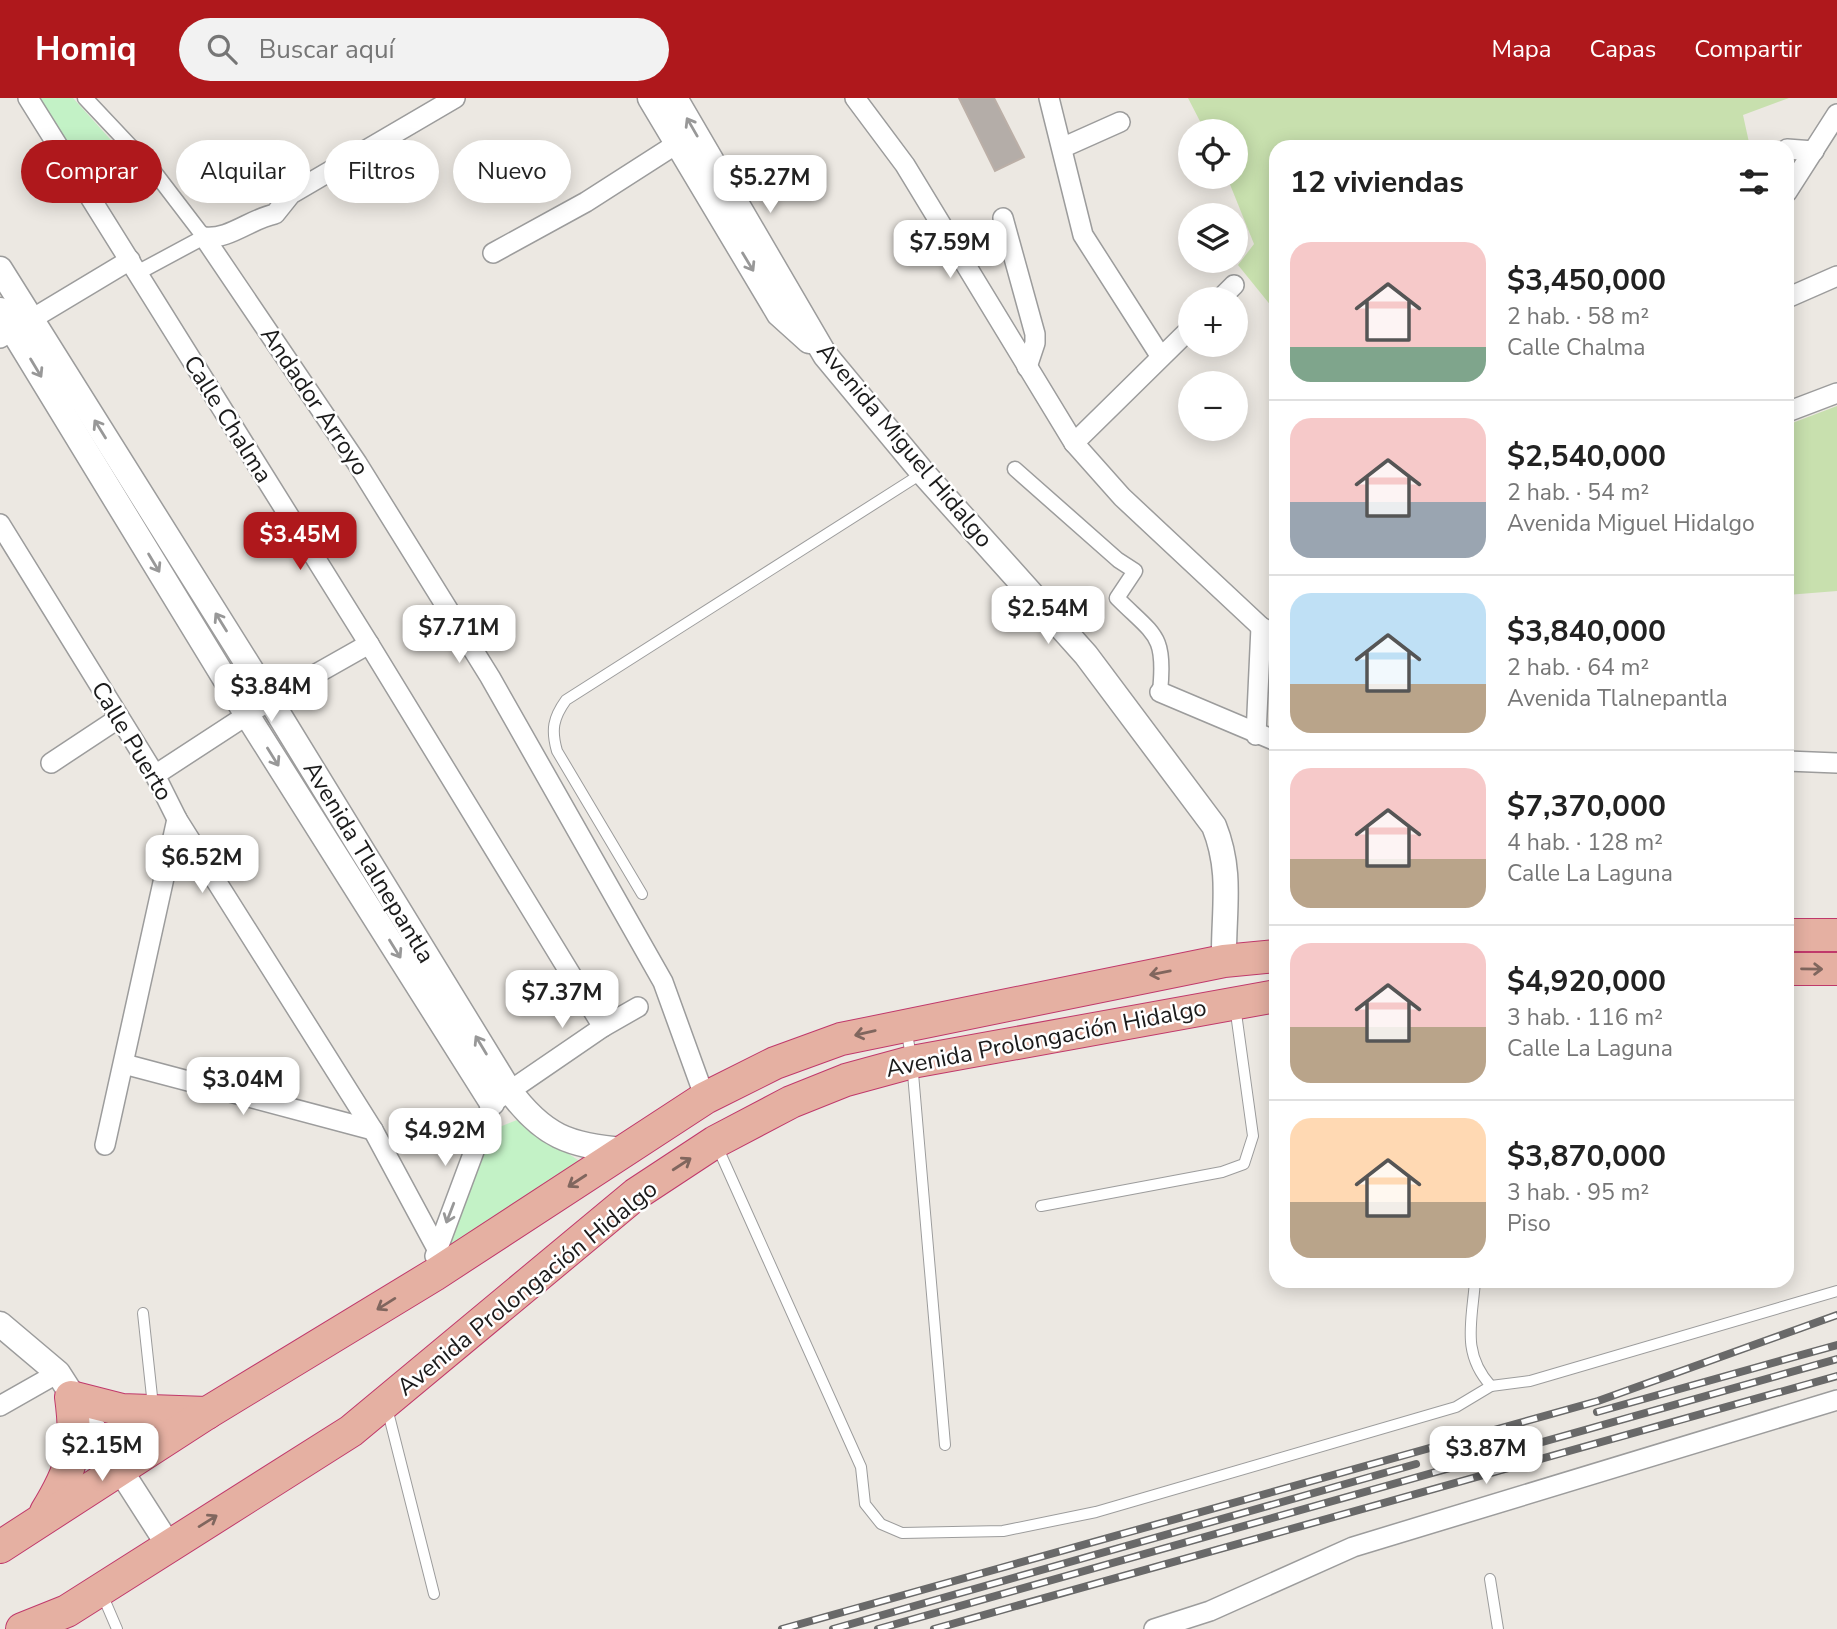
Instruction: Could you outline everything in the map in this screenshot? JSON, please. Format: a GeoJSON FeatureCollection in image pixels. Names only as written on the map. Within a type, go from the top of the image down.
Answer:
{"type":"FeatureCollection","features":[{"type":"Feature","properties":{"kind":"highway"},"geometry":{"type":"LineString","coordinates":[[1794,934],[1837,935]]}},
{"type":"Feature","properties":{"kind":"highway","name":"Avenida Prolongación Hidalgo"},"geometry":{"type":"LineString","coordinates":[[0,1547],[435,1261],[625,1150],[705,1098],[775,1063],[841,1039],[905,1024],[1224,961],[1269,957]]}},
{"type":"Feature","properties":{"kind":"highway"},"geometry":{"type":"LineString","coordinates":[[1176,1012],[1224,961],[1269,971]]}},
{"type":"Feature","properties":{"kind":"highway"},"geometry":{"type":"LineString","coordinates":[[1794,969],[1837,969]]}},
{"type":"Feature","properties":{"kind":"highway","name":"Avenida Prolongación Hidalgo"},"geometry":{"type":"LineString","coordinates":[[22,1629],[69,1615],[100,1590],[351,1431],[636,1194],[715,1142],[791,1102],[846,1080],[912,1062],[1269,997]]}},
{"type":"Feature","properties":{"kind":"highway"},"geometry":{"type":"LineString","coordinates":[[64,1385],[122,1410],[207,1413]]}},
{"type":"Feature","properties":{"kind":"highway"},"geometry":{"type":"LineString","coordinates":[[39,1522],[67,1477],[75,1454],[64,1385]]}},
{"type":"Feature","properties":{"kind":"street","name":"Calle Chalma"},"geometry":{"type":"LineString","coordinates":[[29,98],[369,644],[603,1027]]}},
{"type":"Feature","properties":{"kind":"street","name":"Andador Arroyo"},"geometry":{"type":"LineString","coordinates":[[85,98],[152,169],[204,237],[357,463],[490,677],[663,982],[705,1098]]}},
{"type":"Feature","properties":{"kind":"street"},"geometry":{"type":"LineString","coordinates":[[11,325],[134,266],[204,237],[219,239],[257,217],[275,214],[291,194],[455,98]]}},
{"type":"Feature","properties":{"kind":"street"},"geometry":{"type":"LineString","coordinates":[[650,98],[779,314],[825,355]]}},
{"type":"Feature","properties":{"kind":"street","name":"Avenida Miguel Hidalgo"},"geometry":{"type":"LineString","coordinates":[[676,98],[825,355],[923,472],[1086,655],[1214,826],[1224,852],[1226,873],[1224,961]]}},
{"type":"Feature","properties":{"kind":"street"},"geometry":{"type":"LineString","coordinates":[[855,98],[905,165],[1073,443],[1122,497],[1268,631],[1256,735]]}},
{"type":"Feature","properties":{"kind":"street"},"geometry":{"type":"LineString","coordinates":[[1049,98],[1064,147],[1083,235],[1161,357]]}},
{"type":"Feature","properties":{"kind":"street"},"geometry":{"type":"LineString","coordinates":[[1794,182],[1837,114]]}},
{"type":"Feature","properties":{"kind":"street"},"geometry":{"type":"LineString","coordinates":[[1064,147],[1120,122]]}},
{"type":"Feature","properties":{"kind":"street"},"geometry":{"type":"LineString","coordinates":[[493,253],[586,202],[678,143]]}},
{"type":"Feature","properties":{"kind":"street"},"geometry":{"type":"LineString","coordinates":[[1794,149],[1814,150]]}},
{"type":"Feature","properties":{"kind":"street"},"geometry":{"type":"LineString","coordinates":[[1003,218],[1035,334],[1035,343],[1027,367]]}},
{"type":"Feature","properties":{"kind":"street","name":"Avenida Tlalnepantla"},"geometry":{"type":"LineString","coordinates":[[0,269],[11,325],[247,715],[500,1097],[524,1110],[563,1140],[592,1148],[625,1150]]}},
{"type":"Feature","properties":{"kind":"street"},"geometry":{"type":"LineString","coordinates":[[1794,295],[1837,276]]}},
{"type":"Feature","properties":{"kind":"street","name":"Avenida Tlalnepantla"},"geometry":{"type":"LineString","coordinates":[[11,325],[270,699],[500,1097]]}},
{"type":"Feature","properties":{"kind":"street"},"geometry":{"type":"LineString","coordinates":[[1073,443],[1178,340]]}},
{"type":"Feature","properties":{"kind":"street"},"geometry":{"type":"LineString","coordinates":[[1794,409],[1837,393]]}},
{"type":"Feature","properties":{"kind":"street"},"geometry":{"type":"LineString","coordinates":[[1015,469],[1108,551],[1135,571],[1117,597],[1161,643],[1160,691],[1269,739]]}},
{"type":"Feature","properties":{"kind":"street","name":"Calle Puerto"},"geometry":{"type":"LineString","coordinates":[[2,529],[155,775],[177,819],[373,1130],[435,1261]]}},
{"type":"Feature","properties":{"kind":"street"},"geometry":{"type":"LineString","coordinates":[[155,775],[270,699],[369,644]]}},
{"type":"Feature","properties":{"kind":"street"},"geometry":{"type":"LineString","coordinates":[[51,763],[119,718]]}},
{"type":"Feature","properties":{"kind":"street"},"geometry":{"type":"LineString","coordinates":[[1794,761],[1837,763]]}},
{"type":"Feature","properties":{"kind":"street"},"geometry":{"type":"LineString","coordinates":[[105,1145],[177,819]]}},
{"type":"Feature","properties":{"kind":"street"},"geometry":{"type":"LineString","coordinates":[[435,1261],[500,1097],[603,1027],[638,1007]]}},
{"type":"Feature","properties":{"kind":"street"},"geometry":{"type":"LineString","coordinates":[[124,1064],[373,1130]]}},
{"type":"Feature","properties":{"kind":"street"},"geometry":{"type":"LineString","coordinates":[[0,1324],[64,1385],[169,1546]]}},
{"type":"Feature","properties":{"kind":"street"},"geometry":{"type":"LineString","coordinates":[[0,1406],[64,1385]]}},
{"type":"Feature","properties":{"kind":"street"},"geometry":{"type":"LineString","coordinates":[[1154,1629],[1210,1611],[1353,1547],[1837,1400]]}},
{"type":"Feature","properties":{"kind":"lane"},"geometry":{"type":"LineString","coordinates":[[642,894],[557,751],[552,733],[556,713],[566,700],[923,472]]}},
{"type":"Feature","properties":{"kind":"lane"},"geometry":{"type":"LineString","coordinates":[[1041,1206],[1222,1172],[1244,1164],[1253,1136],[1234,1002]]}},
{"type":"Feature","properties":{"kind":"lane"},"geometry":{"type":"LineString","coordinates":[[905,1024],[912,1062],[945,1444]]}},
{"type":"Feature","properties":{"kind":"lane"},"geometry":{"type":"LineString","coordinates":[[715,1142],[861,1467],[865,1504],[881,1524],[902,1533],[1003,1531],[1096,1512],[1456,1408],[1491,1386],[1530,1381],[1837,1291]]}},
{"type":"Feature","properties":{"kind":"lane"},"geometry":{"type":"LineString","coordinates":[[1475,1288],[1470,1352],[1478,1371],[1491,1386]]}},
{"type":"Feature","properties":{"kind":"lane"},"geometry":{"type":"LineString","coordinates":[[143,1313],[153,1412]]}},
{"type":"Feature","properties":{"kind":"lane"},"geometry":{"type":"LineString","coordinates":[[386,1404],[434,1594]]}},
{"type":"Feature","properties":{"kind":"lane"},"geometry":{"type":"LineString","coordinates":[[1490,1579],[1499,1629]]}},
{"type":"Feature","properties":{"kind":"lane"},"geometry":{"type":"LineString","coordinates":[[100,1590],[117,1629]]}},
{"type":"Feature","properties":{"kind":"green space"},"geometry":{"type":"Polygon","coordinates":[[[35,98],[73,98],[111,140],[58,140],[35,98]]]}},
{"type":"Feature","properties":{"kind":"green space"},"geometry":{"type":"Polygon","coordinates":[[[1188,98],[1789,98],[1743,115],[1748,140],[1269,140],[1269,303],[1244,273],[1248,273],[1248,252],[1254,244],[1248,229],[1248,203],[1237,203],[1232,189],[1248,189],[1248,119],[1199,119],[1188,98]]]}},
{"type":"Feature","properties":{"kind":"green space"},"geometry":{"type":"Polygon","coordinates":[[[1837,406],[1837,591],[1794,594],[1794,422],[1837,406]]]}},
{"type":"Feature","properties":{"kind":"green space"},"geometry":{"type":"Polygon","coordinates":[[[517,1120],[581,1162],[443,1251],[492,1130],[517,1120]]]}},
{"type":"Feature","properties":{"kind":"building"},"geometry":{"type":"Polygon","coordinates":[[[959,98],[994,98],[1024,157],[995,171],[959,98]]]}},
{"type":"Feature","properties":{"kind":"railway"},"geometry":{"type":"LineString","coordinates":[[782,1629],[1598,1401],[1837,1315]]}},
{"type":"Feature","properties":{"kind":"railway"},"geometry":{"type":"LineString","coordinates":[[1597,1412],[1837,1345]]}},
{"type":"Feature","properties":{"kind":"railway"},"geometry":{"type":"LineString","coordinates":[[878,1629],[1837,1359]]}},
{"type":"Feature","properties":{"kind":"railway"},"geometry":{"type":"LineString","coordinates":[[934,1629],[1837,1376]]}},
{"type":"Feature","properties":{"kind":"railway"},"geometry":{"type":"LineString","coordinates":[[833,1629],[1416,1464]]}}]}
